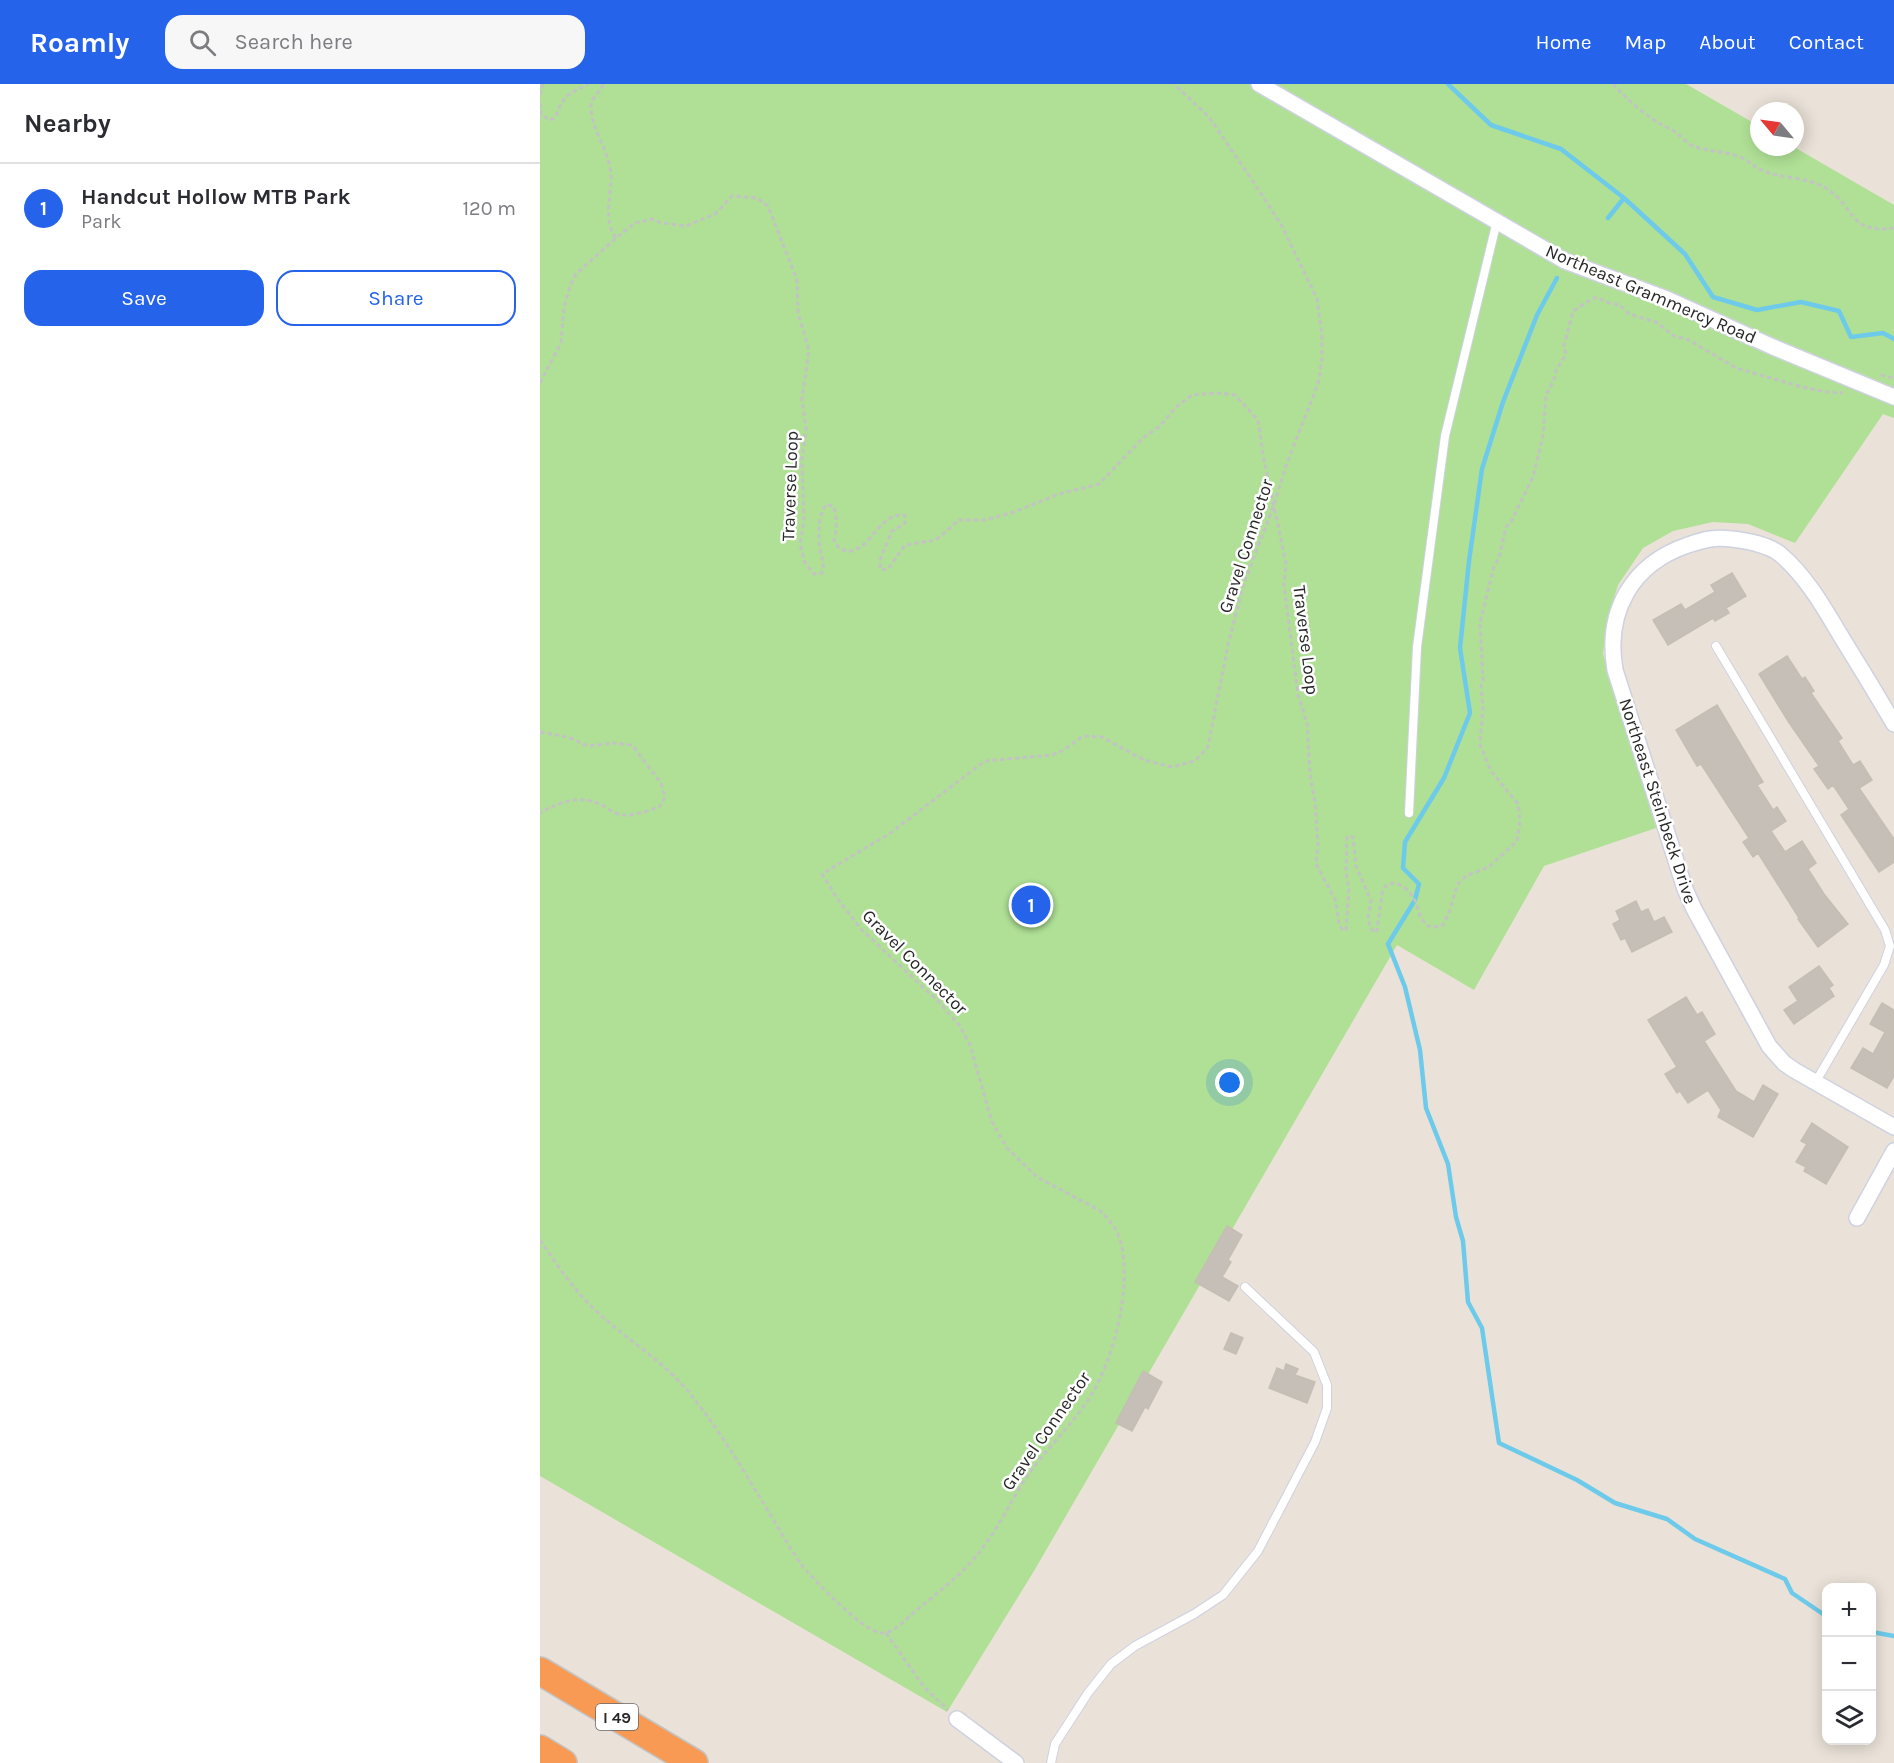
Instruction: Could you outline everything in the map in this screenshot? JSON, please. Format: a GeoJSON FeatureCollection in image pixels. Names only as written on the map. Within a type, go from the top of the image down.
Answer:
{"type":"FeatureCollection","features":[{"type":"Feature","properties":{"kind":"highway","name":"I 49"},"geometry":{"type":"LineString","coordinates":[[540,1671],[694,1763]]}},
{"type":"Feature","properties":{"kind":"highway"},"geometry":{"type":"LineString","coordinates":[[540,1749],[563,1763]]}},
{"type":"Feature","properties":{"kind":"street","name":"Northeast Grammercy Road"},"geometry":{"type":"LineString","coordinates":[[1259,84],[1566,261],[1667,299],[1773,347],[1894,397]]}},
{"type":"Feature","properties":{"kind":"street","name":"Northeast Steinbeck Drive"},"geometry":{"type":"LineString","coordinates":[[1894,724],[1818,597],[1797,569],[1777,552],[1752,542],[1712,537],[1668,552],[1649,564],[1637,576],[1619,608],[1612,651],[1615,670],[1675,858],[1694,909],[1769,1046],[1784,1063],[1894,1127]]}},
{"type":"Feature","properties":{"kind":"street"},"geometry":{"type":"LineString","coordinates":[[1857,1218],[1894,1151]]}},
{"type":"Feature","properties":{"kind":"street"},"geometry":{"type":"LineString","coordinates":[[957,1719],[1016,1763]]}},
{"type":"Feature","properties":{"kind":"lane"},"geometry":{"type":"LineString","coordinates":[[1409,813],[1417,647],[1445,436],[1497,221]]}},
{"type":"Feature","properties":{"kind":"lane"},"geometry":{"type":"LineString","coordinates":[[1716,646],[1885,930],[1890,946],[1884,965],[1815,1083]]}},
{"type":"Feature","properties":{"kind":"lane"},"geometry":{"type":"LineString","coordinates":[[1051,1763],[1055,1744],[1088,1693],[1111,1664],[1135,1646],[1194,1614],[1223,1595],[1258,1551],[1315,1442],[1327,1408],[1327,1385],[1314,1352],[1245,1287]]}},
{"type":"Feature","properties":{"kind":"path"},"geometry":{"type":"LineString","coordinates":[[540,95],[543,84]]}},
{"type":"Feature","properties":{"kind":"path"},"geometry":{"type":"LineString","coordinates":[[540,103],[541,115],[550,120],[555,118],[567,95],[588,84]]}},
{"type":"Feature","properties":{"kind":"path"},"geometry":{"type":"LineString","coordinates":[[603,84],[593,97],[591,105],[593,123],[600,144],[609,158],[611,173],[609,215],[611,231],[616,238]]}},
{"type":"Feature","properties":{"kind":"path","name":"Gravel Connector"},"geometry":{"type":"LineString","coordinates":[[886,1633],[944,1589],[972,1561],[998,1526],[1029,1473],[1091,1395],[1107,1365],[1116,1337],[1124,1257],[1121,1242],[1108,1217],[1090,1204],[1037,1177],[1007,1148],[992,1122],[970,1045],[960,1026],[939,1002],[861,929],[822,874],[889,834],[985,761],[1052,755],[1086,736],[1102,737],[1144,760],[1165,766],[1188,764],[1203,755],[1211,738],[1228,645],[1243,586],[1318,384],[1322,360],[1322,335],[1317,299],[1282,226],[1209,117],[1174,84]]}},
{"type":"Feature","properties":{"kind":"path"},"geometry":{"type":"LineString","coordinates":[[1613,84],[1657,122],[1674,131],[1690,144],[1707,151],[1741,157],[1764,171],[1813,182],[1825,187],[1839,198],[1856,222],[1871,228],[1894,228]]}},
{"type":"Feature","properties":{"kind":"path","name":"Traverse Loop"},"geometry":{"type":"LineString","coordinates":[[540,383],[561,343],[564,308],[576,274],[635,223],[652,219],[662,223],[686,226],[715,214],[732,196],[757,198],[768,206],[797,280],[798,313],[809,350],[802,399],[806,428],[802,459],[804,520],[800,544],[805,563],[814,574],[822,573],[824,565],[819,535],[821,517],[827,504],[834,507],[835,511],[834,540],[839,548],[848,552],[860,548],[887,519],[905,515],[905,523],[891,532],[889,542],[880,557],[881,570],[884,571],[888,569],[905,545],[936,540],[959,520],[984,520],[1014,512],[1059,494],[1099,484],[1143,438],[1160,426],[1176,407],[1192,395],[1216,393],[1235,395],[1258,420],[1263,455],[1286,563],[1284,585],[1298,695],[1307,723],[1310,774],[1315,802],[1318,844],[1316,864],[1335,899],[1341,929],[1346,929],[1349,889],[1346,873],[1347,837],[1353,837],[1356,866],[1371,901],[1368,918],[1373,933],[1377,930],[1383,889],[1390,883],[1394,882],[1405,887],[1415,900],[1421,917],[1428,926],[1438,927],[1443,925],[1449,913],[1461,880],[1489,867],[1517,841],[1520,821],[1518,804],[1491,771],[1481,749],[1480,732],[1483,707],[1481,686],[1483,680],[1480,623],[1506,527],[1511,522],[1533,477],[1543,436],[1545,395],[1554,380],[1556,370],[1566,355],[1564,346],[1573,311],[1593,298],[1620,305],[1629,315],[1656,322],[1674,336],[1689,340],[1736,369],[1802,387],[1845,393],[1863,383],[1872,373],[1894,378]]}},
{"type":"Feature","properties":{"kind":"path"},"geometry":{"type":"LineString","coordinates":[[540,732],[568,737],[588,746],[614,743],[632,745],[661,783],[664,798],[659,807],[623,815],[592,801],[581,800],[564,802],[540,813]]}},
{"type":"Feature","properties":{"kind":"path"},"geometry":{"type":"LineString","coordinates":[[540,1240],[588,1304],[667,1369],[686,1389],[728,1448],[811,1577],[867,1626],[879,1633],[886,1633],[924,1687],[957,1719]]}},
{"type":"Feature","properties":{"kind":"green space"},"geometry":{"type":"Polygon","coordinates":[[[540,84],[1686,84],[1750,121],[1750,156],[1804,156],[1804,153],[1894,205],[1894,418],[1883,414],[1795,543],[1748,524],[1713,522],[1673,531],[1643,548],[1618,585],[1607,621],[1603,654],[1659,827],[1544,866],[1474,990],[1397,945],[1034,1571],[947,1712],[540,1476],[540,84]]]}},
{"type":"Feature","properties":{"kind":"building"},"geometry":{"type":"Polygon","coordinates":[[[1732,573],[1746,596],[1726,608],[1729,613],[1715,621],[1713,618],[1668,645],[1653,620],[1681,604],[1685,610],[1715,592],[1711,585],[1732,573]]]}},
{"type":"Feature","properties":{"kind":"building"},"geometry":{"type":"Polygon","coordinates":[[[1787,656],[1802,679],[1805,677],[1814,691],[1811,693],[1842,738],[1838,741],[1853,765],[1860,761],[1872,780],[1859,788],[1894,839],[1894,862],[1879,872],[1841,815],[1849,809],[1833,785],[1828,789],[1814,769],[1819,766],[1759,674],[1787,656]]]}},
{"type":"Feature","properties":{"kind":"building"},"geometry":{"type":"Polygon","coordinates":[[[1717,705],[1763,782],[1757,785],[1773,810],[1777,807],[1786,821],[1771,831],[1785,852],[1802,841],[1816,863],[1808,869],[1848,924],[1818,947],[1758,853],[1753,857],[1743,842],[1749,838],[1701,764],[1697,766],[1676,730],[1717,705]]]}},
{"type":"Feature","properties":{"kind":"building"},"geometry":{"type":"Polygon","coordinates":[[[1636,901],[1641,912],[1648,909],[1654,922],[1664,917],[1672,932],[1632,952],[1625,938],[1621,940],[1613,924],[1620,920],[1616,911],[1636,901]]]}},
{"type":"Feature","properties":{"kind":"building"},"geometry":{"type":"Polygon","coordinates":[[[1819,966],[1833,985],[1829,988],[1834,996],[1794,1024],[1784,1010],[1798,1001],[1789,987],[1819,966]]]}},
{"type":"Feature","properties":{"kind":"building"},"geometry":{"type":"Polygon","coordinates":[[[1686,997],[1697,1015],[1702,1012],[1715,1034],[1704,1041],[1736,1091],[1754,1102],[1763,1085],[1778,1094],[1753,1137],[1718,1117],[1721,1110],[1708,1090],[1688,1103],[1680,1091],[1677,1093],[1665,1074],[1677,1067],[1648,1020],[1686,997]]]}},
{"type":"Feature","properties":{"kind":"building"},"geometry":{"type":"Polygon","coordinates":[[[1882,1003],[1894,1010],[1894,1076],[1887,1088],[1851,1068],[1863,1048],[1873,1054],[1885,1032],[1870,1024],[1882,1003]]]}},
{"type":"Feature","properties":{"kind":"building"},"geometry":{"type":"Polygon","coordinates":[[[1812,1123],[1848,1147],[1826,1184],[1804,1171],[1806,1167],[1796,1162],[1807,1144],[1801,1141],[1812,1123]]]}},
{"type":"Feature","properties":{"kind":"building"},"geometry":{"type":"Polygon","coordinates":[[[1227,1226],[1242,1235],[1228,1260],[1231,1262],[1222,1277],[1238,1286],[1229,1301],[1195,1282],[1227,1226]]]}},
{"type":"Feature","properties":{"kind":"building"},"geometry":{"type":"Polygon","coordinates":[[[1231,1333],[1243,1338],[1236,1354],[1224,1349],[1231,1333]]]}},
{"type":"Feature","properties":{"kind":"building"},"geometry":{"type":"Polygon","coordinates":[[[1286,1364],[1298,1369],[1295,1375],[1315,1382],[1307,1403],[1269,1388],[1277,1368],[1284,1371],[1286,1364]]]}},
{"type":"Feature","properties":{"kind":"building"},"geometry":{"type":"Polygon","coordinates":[[[1143,1371],[1162,1382],[1148,1409],[1145,1407],[1132,1431],[1116,1423],[1143,1371]]]}},
{"type":"Feature","properties":{"kind":"waterway"},"geometry":{"type":"LineString","coordinates":[[1448,84],[1491,125],[1561,149],[1624,198],[1685,254],[1713,297],[1757,310],[1801,302],[1839,311],[1851,337],[1883,333],[1894,339]]}},
{"type":"Feature","properties":{"kind":"waterway"},"geometry":{"type":"LineString","coordinates":[[1608,218],[1624,198]]}},
{"type":"Feature","properties":{"kind":"waterway"},"geometry":{"type":"LineString","coordinates":[[1557,278],[1537,315],[1503,402],[1482,469],[1460,648],[1470,713],[1444,778],[1405,842],[1403,868],[1419,884],[1415,900],[1388,944],[1405,987],[1420,1050],[1426,1108],[1448,1164],[1456,1217],[1463,1241],[1468,1302],[1482,1328],[1499,1443],[1577,1480],[1615,1503],[1667,1519],[1695,1539],[1785,1579],[1792,1593],[1822,1613]]}},
{"type":"Feature","properties":{"kind":"waterway"},"geometry":{"type":"LineString","coordinates":[[1876,1633],[1894,1636]]}},
{"type":"Feature","properties":{"kind":"place","name":"Handcut Hollow MTB Park"},"geometry":{"type":"Point","coordinates":[1031,905]}}]}
